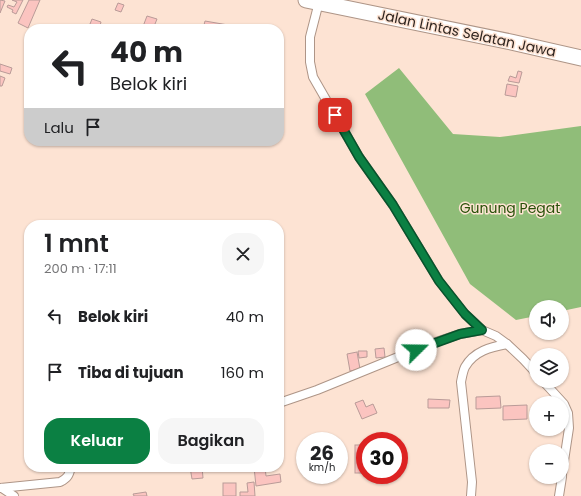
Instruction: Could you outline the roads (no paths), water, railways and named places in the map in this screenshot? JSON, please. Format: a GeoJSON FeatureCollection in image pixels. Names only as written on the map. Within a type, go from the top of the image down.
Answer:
{"type":"FeatureCollection","features":[{"type":"Feature","properties":{"kind":"highway","name":"Jalan Lintas Selatan Jawa"},"geometry":{"type":"LineString","coordinates":[[311,1],[581,58]]}},
{"type":"Feature","properties":{"kind":"street"},"geometry":{"type":"LineString","coordinates":[[311,1],[310,62],[313,77],[359,157],[393,205],[439,281],[465,314],[482,330],[496,336],[507,344],[529,365]]}},
{"type":"Feature","properties":{"kind":"street"},"geometry":{"type":"LineString","coordinates":[[284,400],[317,390],[430,344],[460,334],[482,330]]}},
{"type":"Feature","properties":{"kind":"street"},"geometry":{"type":"LineString","coordinates":[[471,496],[472,482],[461,382],[465,367],[474,357],[492,346],[507,344]]}},
{"type":"Feature","properties":{"kind":"street"},"geometry":{"type":"LineString","coordinates":[[549,388],[564,404],[568,413],[569,428],[567,444]]}},
{"type":"Feature","properties":{"kind":"street"},"geometry":{"type":"LineString","coordinates":[[1,488],[60,482],[66,479],[70,472]]}},
{"type":"Feature","properties":{"kind":"street"},"geometry":{"type":"LineString","coordinates":[[559,496],[561,484]]}},
{"type":"Feature","properties":{"kind":"street"},"geometry":{"type":"LineString","coordinates":[[1,488],[14,496]]}},
{"type":"Feature","properties":{"kind":"park label","name":"Gunung Pegat"},"geometry":{"type":"Point","coordinates":[510,208]}}]}
